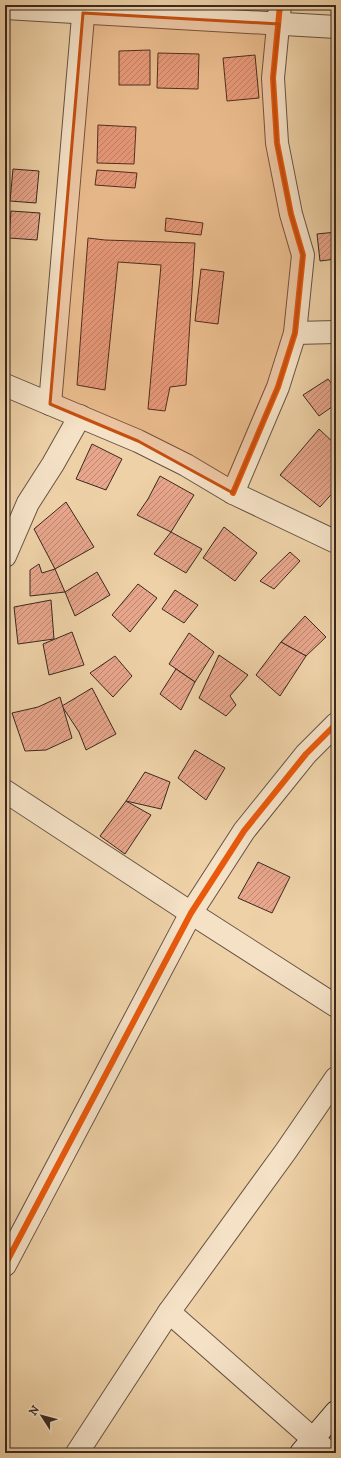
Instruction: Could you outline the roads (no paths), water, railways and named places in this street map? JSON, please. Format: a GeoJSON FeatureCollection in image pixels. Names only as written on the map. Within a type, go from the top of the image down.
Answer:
{"type":"FeatureCollection","features":[{"type":"Feature","properties":{"kind":"street"},"geometry":{"type":"LineString","coordinates":[[5,8],[280,14],[336,27]]}},
{"type":"Feature","properties":{"kind":"street"},"geometry":{"type":"LineString","coordinates":[[50,404],[65,245],[83,9]]}},
{"type":"Feature","properties":{"kind":"street"},"geometry":{"type":"LineString","coordinates":[[233,493],[278,387],[295,333],[303,255],[290,214],[277,144],[273,78],[280,14]]}},
{"type":"Feature","properties":{"kind":"street"},"geometry":{"type":"LineString","coordinates":[[295,333],[336,332]]}},
{"type":"Feature","properties":{"kind":"street"},"geometry":{"type":"LineString","coordinates":[[5,385],[138,441],[186,465],[233,493],[336,542]]}},
{"type":"Feature","properties":{"kind":"street"},"geometry":{"type":"LineString","coordinates":[[5,556],[11,528],[53,464],[80,416]]}},
{"type":"Feature","properties":{"kind":"street"},"geometry":{"type":"LineString","coordinates":[[5,1265],[190,913],[244,831],[306,754],[336,724]]}},
{"type":"Feature","properties":{"kind":"street"},"geometry":{"type":"LineString","coordinates":[[5,791],[190,913],[336,1006]]}},
{"type":"Feature","properties":{"kind":"street"},"geometry":{"type":"LineString","coordinates":[[77,1453],[169,1312],[286,1151],[336,1078]]}},
{"type":"Feature","properties":{"kind":"street"},"geometry":{"type":"LineString","coordinates":[[169,1312],[315,1449],[336,1412]]}}]}
